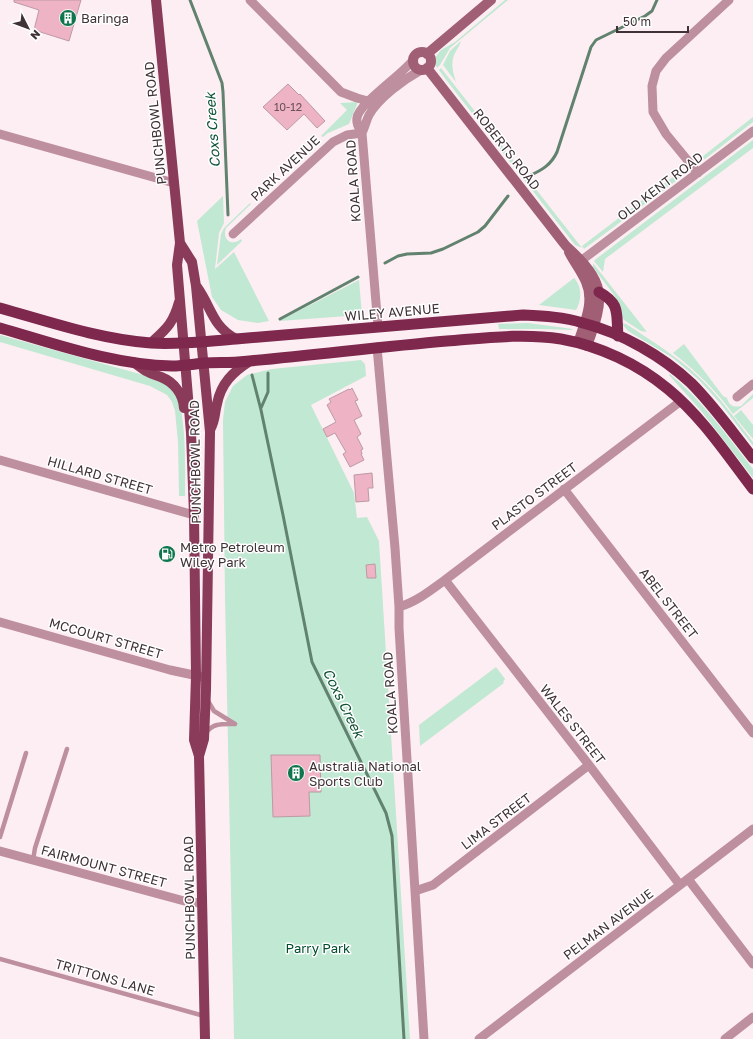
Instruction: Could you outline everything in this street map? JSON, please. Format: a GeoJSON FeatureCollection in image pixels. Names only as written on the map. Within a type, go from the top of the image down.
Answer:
{"type":"FeatureCollection","features":[{"type":"Feature","properties":{"kind":"highway"},"geometry":{"type":"LineString","coordinates":[[599,292],[613,302],[616,311],[618,336]]}},
{"type":"Feature","properties":{"kind":"highway","name":"WILEY AVENUE"},"geometry":{"type":"LineString","coordinates":[[0,308],[102,337],[151,343],[236,340],[523,315],[547,316],[589,325]]}},
{"type":"Feature","properties":{"kind":"highway"},"geometry":{"type":"LineString","coordinates":[[589,325],[638,345],[672,367],[691,383],[709,402],[753,458]]}},
{"type":"Feature","properties":{"kind":"highway"},"geometry":{"type":"LineString","coordinates":[[0,328],[100,356],[133,362],[173,366],[250,361],[377,347],[512,336],[547,338],[582,345],[608,353],[629,363],[653,378],[681,401],[711,435],[753,489]]}},
{"type":"Feature","properties":{"kind":"main road","name":"PUNCHBOWL ROAD"},"geometry":{"type":"LineString","coordinates":[[156,0],[180,243],[177,265],[185,342],[191,433],[201,677],[206,690],[204,739],[199,756]]}},
{"type":"Feature","properties":{"kind":"main road"},"geometry":{"type":"LineString","coordinates":[[426,54],[491,0]]}},
{"type":"Feature","properties":{"kind":"main road"},"geometry":{"type":"LineString","coordinates":[[419,53],[426,54],[431,61],[424,69],[414,65],[413,60],[419,53]]}},
{"type":"Feature","properties":{"kind":"main road","name":"ROBERTS ROAD"},"geometry":{"type":"LineString","coordinates":[[424,69],[566,246],[582,260],[592,276],[599,292],[598,312],[589,325],[582,345]]}},
{"type":"Feature","properties":{"kind":"main road","name":"PUNCHBOWL ROAD"},"geometry":{"type":"LineString","coordinates":[[180,243],[192,262],[196,286],[210,432],[201,677],[194,740],[199,756],[205,1039]]}},
{"type":"Feature","properties":{"kind":"main road","name":"ROBERTS ROAD"},"geometry":{"type":"LineString","coordinates":[[566,246],[575,265],[586,282],[589,291],[589,325]]}},
{"type":"Feature","properties":{"kind":"main road"},"geometry":{"type":"LineString","coordinates":[[196,286],[204,298],[218,326],[236,340]]}},
{"type":"Feature","properties":{"kind":"main road"},"geometry":{"type":"LineString","coordinates":[[151,343],[168,327],[175,315],[180,297]]}},
{"type":"Feature","properties":{"kind":"main road"},"geometry":{"type":"LineString","coordinates":[[210,432],[215,421],[216,405],[223,386],[233,373],[250,361]]}},
{"type":"Feature","properties":{"kind":"main road"},"geometry":{"type":"LineString","coordinates":[[133,362],[147,372],[162,377],[172,383],[179,391],[183,400],[185,418],[191,433]]}},
{"type":"Feature","properties":{"kind":"street"},"geometry":{"type":"LineString","coordinates":[[250,0],[341,92],[357,98],[368,101],[393,80],[413,60]]}},
{"type":"Feature","properties":{"kind":"street"},"geometry":{"type":"LineString","coordinates":[[698,173],[666,134],[655,116],[652,105],[652,86],[656,71],[666,58],[729,0]]}},
{"type":"Feature","properties":{"kind":"street"},"geometry":{"type":"LineString","coordinates":[[362,133],[369,114],[379,102],[403,81],[424,69]]}},
{"type":"Feature","properties":{"kind":"street","name":"KOALA ROAD"},"geometry":{"type":"LineString","coordinates":[[368,101],[357,118],[357,126],[362,133],[378,327]]}},
{"type":"Feature","properties":{"kind":"street","name":"OLD KENT ROAD"},"geometry":{"type":"LineString","coordinates":[[582,260],[753,131]]}},
{"type":"Feature","properties":{"kind":"street","name":"PARK AVENUE"},"geometry":{"type":"LineString","coordinates":[[233,234],[333,142],[347,135],[362,133]]}},
{"type":"Feature","properties":{"kind":"street"},"geometry":{"type":"LineString","coordinates":[[0,134],[174,183]]}},
{"type":"Feature","properties":{"kind":"street","name":"KOALA ROAD"},"geometry":{"type":"LineString","coordinates":[[377,347],[391,496],[399,607],[399,635],[424,1039]]}},
{"type":"Feature","properties":{"kind":"street"},"geometry":{"type":"LineString","coordinates":[[737,397],[753,384]]}},
{"type":"Feature","properties":{"kind":"street","name":"PLASTO STREET"},"geometry":{"type":"LineString","coordinates":[[399,607],[411,604],[418,600],[681,401]]}},
{"type":"Feature","properties":{"kind":"street","name":"HILLARD STREET"},"geometry":{"type":"LineString","coordinates":[[0,460],[194,515]]}},
{"type":"Feature","properties":{"kind":"street","name":"ABEL STREET"},"geometry":{"type":"LineString","coordinates":[[564,489],[753,733]]}},
{"type":"Feature","properties":{"kind":"street","name":"WALES STREET"},"geometry":{"type":"LineString","coordinates":[[445,580],[589,766],[753,964]]}},
{"type":"Feature","properties":{"kind":"street","name":"MCCOURT STREET"},"geometry":{"type":"LineString","coordinates":[[0,622],[201,677]]}},
{"type":"Feature","properties":{"kind":"street","name":"LIMA STREET"},"geometry":{"type":"LineString","coordinates":[[415,891],[433,885],[589,766]]}},
{"type":"Feature","properties":{"kind":"street","name":"PELMAN AVENUE"},"geometry":{"type":"LineString","coordinates":[[479,1039],[753,829]]}},
{"type":"Feature","properties":{"kind":"street","name":"FAIRMOUNT STREET"},"geometry":{"type":"LineString","coordinates":[[0,851],[188,902],[202,903]]}},
{"type":"Feature","properties":{"kind":"street"},"geometry":{"type":"LineString","coordinates":[[725,1039],[753,1017]]}},
{"type":"Feature","properties":{"kind":"lane"},"geometry":{"type":"LineString","coordinates":[[204,739],[210,728],[213,726],[218,724],[235,724],[214,711],[209,703],[206,690]]}},
{"type":"Feature","properties":{"kind":"lane"},"geometry":{"type":"LineString","coordinates":[[33,860],[34,848],[67,749]]}},
{"type":"Feature","properties":{"kind":"lane"},"geometry":{"type":"LineString","coordinates":[[0,837],[26,753]]}},
{"type":"Feature","properties":{"kind":"lane","name":"TRITTONS LANE"},"geometry":{"type":"LineString","coordinates":[[0,959],[204,1016]]}},
{"type":"Feature","properties":{"kind":"green space"},"geometry":{"type":"Polygon","coordinates":[[[505,0],[508,0],[450,48],[437,68],[435,58],[441,50],[455,42],[505,0]]]}},
{"type":"Feature","properties":{"kind":"green space"},"geometry":{"type":"Polygon","coordinates":[[[461,41],[455,53],[452,64],[456,82],[443,65],[450,51],[461,41]]]}},
{"type":"Feature","properties":{"kind":"green space"},"geometry":{"type":"Polygon","coordinates":[[[441,68],[582,248],[575,245],[447,81],[439,70],[441,68]]]}},
{"type":"Feature","properties":{"kind":"green space"},"geometry":{"type":"Polygon","coordinates":[[[358,102],[349,124],[328,133],[323,137],[321,136],[347,110],[340,103],[358,102]]]}},
{"type":"Feature","properties":{"kind":"green space"},"geometry":{"type":"Polygon","coordinates":[[[753,117],[753,122],[705,159],[698,160],[753,117]]]}},
{"type":"Feature","properties":{"kind":"green space"},"geometry":{"type":"Polygon","coordinates":[[[753,140],[753,148],[605,259],[603,272],[594,261],[596,259],[753,140]]]}},
{"type":"Feature","properties":{"kind":"green space"},"geometry":{"type":"Polygon","coordinates":[[[684,170],[676,181],[584,249],[582,246],[684,170]]]}},
{"type":"Feature","properties":{"kind":"green space"},"geometry":{"type":"Polygon","coordinates":[[[223,196],[224,223],[219,233],[215,269],[234,252],[269,321],[258,323],[238,320],[221,310],[212,297],[197,221],[223,196]]]}},
{"type":"Feature","properties":{"kind":"green space"},"geometry":{"type":"Polygon","coordinates":[[[250,203],[251,204],[226,228],[225,232],[228,241],[234,242],[241,239],[242,241],[217,265],[221,234],[224,228],[250,203]]]}},
{"type":"Feature","properties":{"kind":"green space"},"geometry":{"type":"Polygon","coordinates":[[[593,263],[647,332],[641,331],[624,320],[614,295],[593,267],[593,263]]]}},
{"type":"Feature","properties":{"kind":"green space"},"geometry":{"type":"Polygon","coordinates":[[[574,278],[580,289],[580,298],[576,310],[539,305],[574,278]]]}},
{"type":"Feature","properties":{"kind":"green space"},"geometry":{"type":"Polygon","coordinates":[[[359,280],[362,315],[279,321],[359,280]]]}},
{"type":"Feature","properties":{"kind":"green space"},"geometry":{"type":"Polygon","coordinates":[[[528,323],[573,329],[499,329],[498,324],[528,323]]]}},
{"type":"Feature","properties":{"kind":"green space"},"geometry":{"type":"Polygon","coordinates":[[[621,323],[626,324],[683,363],[700,378],[734,417],[753,442],[753,446],[720,403],[699,380],[673,358],[628,331],[621,323]]]}},
{"type":"Feature","properties":{"kind":"green space"},"geometry":{"type":"Polygon","coordinates":[[[0,335],[147,376],[162,382],[169,387],[175,393],[182,413],[185,458],[185,496],[179,496],[178,442],[175,411],[172,402],[167,395],[150,386],[0,342],[0,335]]]}},
{"type":"Feature","properties":{"kind":"green space"},"geometry":{"type":"Polygon","coordinates":[[[684,344],[723,396],[727,398],[732,405],[736,407],[741,406],[753,394],[753,398],[733,414],[705,381],[673,353],[684,344]]]}},
{"type":"Feature","properties":{"kind":"green space","name":"Parry Park"},"geometry":{"type":"Polygon","coordinates":[[[361,360],[365,364],[366,376],[311,405],[354,493],[357,518],[367,517],[379,541],[410,1039],[234,1039],[225,597],[223,420],[225,402],[233,386],[247,375],[272,369],[361,360]]]}},
{"type":"Feature","properties":{"kind":"green space"},"geometry":{"type":"Polygon","coordinates":[[[670,374],[704,407],[724,432],[753,469],[753,478],[702,412],[669,375],[670,374]]]}},
{"type":"Feature","properties":{"kind":"green space"},"geometry":{"type":"Polygon","coordinates":[[[741,410],[753,425],[753,439],[734,416],[741,410]]]}},
{"type":"Feature","properties":{"kind":"green space"},"geometry":{"type":"Polygon","coordinates":[[[496,667],[505,679],[503,682],[504,683],[420,746],[419,725],[496,667]]]}},
{"type":"Feature","properties":{"kind":"building"},"geometry":{"type":"Polygon","coordinates":[[[14,0],[81,0],[69,41],[34,30],[39,10],[14,2],[14,0]]]}},
{"type":"Feature","properties":{"kind":"building"},"geometry":{"type":"Polygon","coordinates":[[[288,84],[299,95],[300,94],[325,121],[317,128],[304,114],[287,130],[263,107],[288,84]]]}},
{"type":"Feature","properties":{"kind":"building"},"geometry":{"type":"Polygon","coordinates":[[[352,388],[358,400],[355,401],[362,416],[354,420],[361,434],[357,437],[363,449],[361,450],[361,454],[364,460],[350,467],[343,454],[346,452],[335,433],[327,437],[323,429],[336,422],[327,405],[331,402],[329,399],[352,388]]]}},
{"type":"Feature","properties":{"kind":"building"},"geometry":{"type":"Polygon","coordinates":[[[372,473],[373,488],[368,488],[369,501],[356,502],[354,475],[372,473]]]}},
{"type":"Feature","properties":{"kind":"building"},"geometry":{"type":"Polygon","coordinates":[[[375,564],[376,578],[367,578],[366,565],[375,564]]]}},
{"type":"Feature","properties":{"kind":"building","name":"Australia National Sports Club"},"geometry":{"type":"Polygon","coordinates":[[[271,755],[320,755],[321,792],[309,792],[310,816],[273,817],[271,755]]]}},
{"type":"Feature","properties":{"kind":"waterway","name":"Coxs Creek"},"geometry":{"type":"LineString","coordinates":[[190,0],[222,83],[228,215]]}},
{"type":"Feature","properties":{"kind":"waterway"},"geometry":{"type":"LineString","coordinates":[[529,176],[546,167],[557,152],[591,47],[596,40],[645,16],[652,11],[657,0]]}},
{"type":"Feature","properties":{"kind":"waterway"},"geometry":{"type":"LineString","coordinates":[[385,263],[398,256],[407,254],[431,253],[443,249],[478,232],[485,226],[508,196]]}},
{"type":"Feature","properties":{"kind":"waterway"},"geometry":{"type":"LineString","coordinates":[[280,319],[358,277]]}},
{"type":"Feature","properties":{"kind":"waterway"},"geometry":{"type":"LineString","coordinates":[[261,408],[268,392],[268,373]]}},
{"type":"Feature","properties":{"kind":"waterway","name":"Coxs Creek"},"geometry":{"type":"LineString","coordinates":[[252,375],[261,410],[283,515],[312,662],[386,813],[392,836],[404,1039]]}},
{"type":"Feature","properties":{"kind":"place","name":"Baringa"},"geometry":{"type":"Point","coordinates":[68,18]}},
{"type":"Feature","properties":{"kind":"place","name":"Metro Petroleum Wiley Park"},"geometry":{"type":"Point","coordinates":[167,554]}},
{"type":"Feature","properties":{"kind":"place","name":"Australia National Sports Club"},"geometry":{"type":"Point","coordinates":[296,773]}}]}
